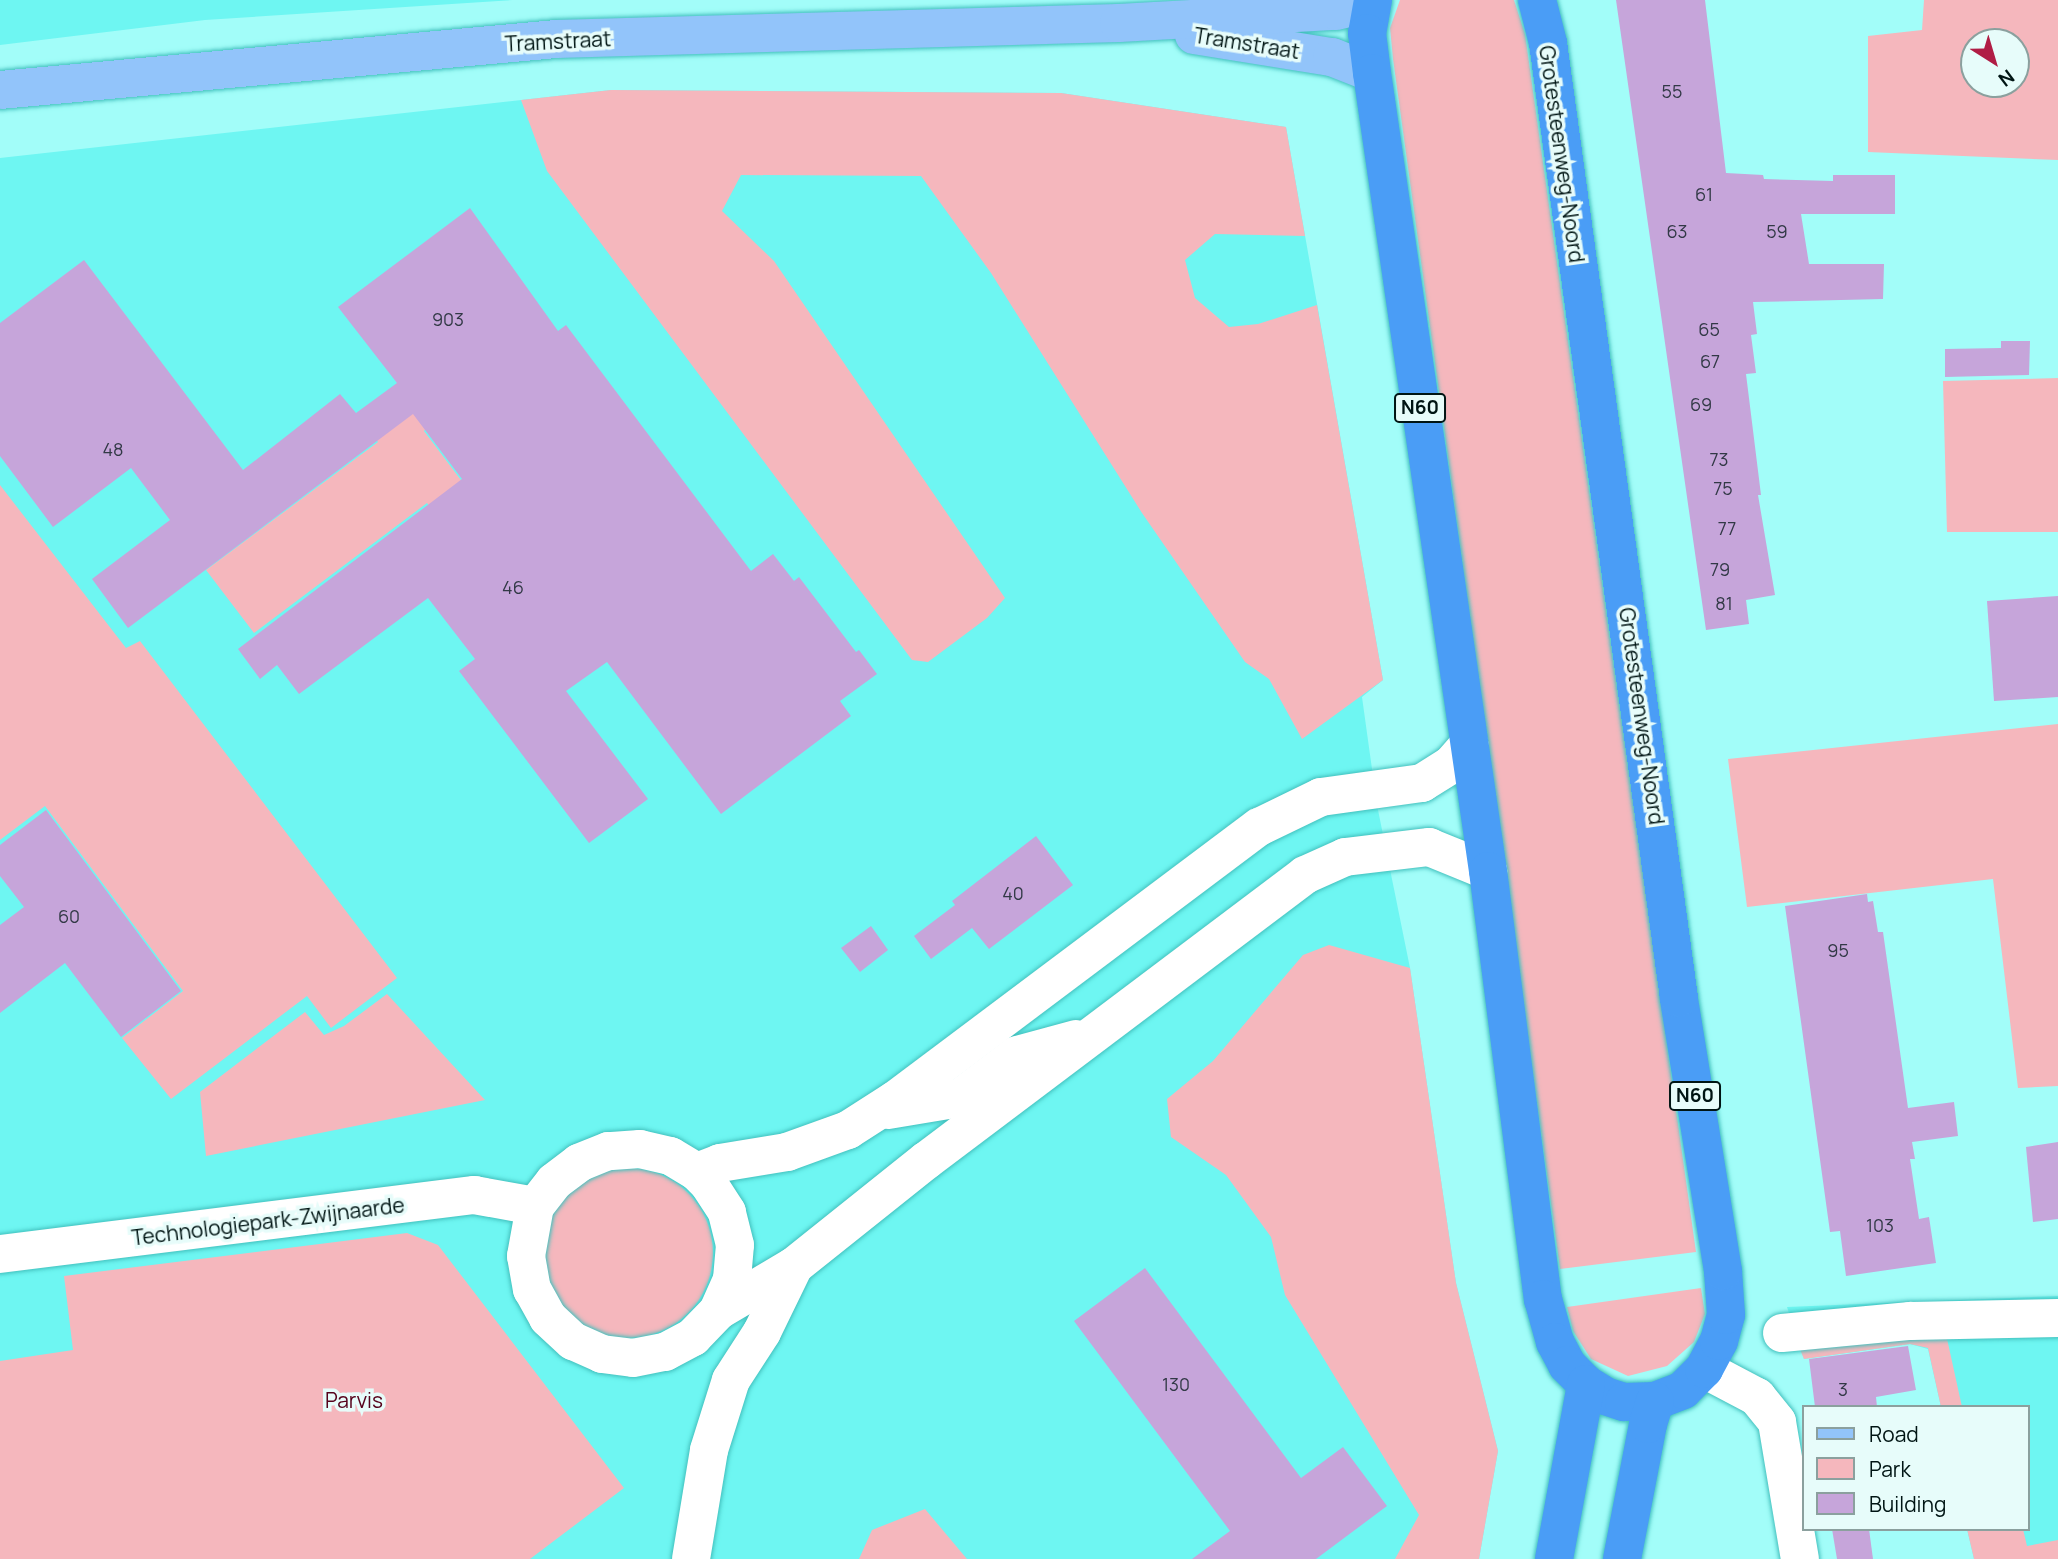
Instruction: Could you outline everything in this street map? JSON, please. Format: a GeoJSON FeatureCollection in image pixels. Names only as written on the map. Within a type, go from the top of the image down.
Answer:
{"type":"FeatureCollection","features":[{"type":"Feature","properties":{"kind":"highway","name":"Grotesteenweg-Noord"},"geometry":{"type":"LineString","coordinates":[[1373,1],[1367,33],[1372,73],[1488,871],[1543,1299],[1555,1342],[1567,1365],[1586,1384],[1605,1396],[1624,1402],[1656,1401],[1683,1390],[1704,1369],[1719,1340],[1726,1315],[1723,1271],[1676,977],[1548,43],[1537,0]]}},
{"type":"Feature","properties":{"kind":"highway"},"geometry":{"type":"LineString","coordinates":[[1554,1559],[1586,1384]]}},
{"type":"Feature","properties":{"kind":"highway"},"geometry":{"type":"LineString","coordinates":[[1622,1559],[1648,1424],[1656,1401]]}},
{"type":"Feature","properties":{"kind":"main road","name":"Tramstraat"},"geometry":{"type":"LineString","coordinates":[[0,90],[556,39],[1119,23],[1336,11],[1373,1]]}},
{"type":"Feature","properties":{"kind":"main road","name":"Tramstraat"},"geometry":{"type":"LineString","coordinates":[[1119,23],[1332,57],[1372,73]]}},
{"type":"Feature","properties":{"kind":"street"},"geometry":{"type":"LineString","coordinates":[[697,1172],[720,1163],[787,1152],[848,1130],[1259,827],[1321,797],[1422,783],[1451,765],[1469,744]]}},
{"type":"Feature","properties":{"kind":"street"},"geometry":{"type":"LineString","coordinates":[[718,1311],[732,1279],[735,1245],[727,1212],[709,1184],[697,1172],[670,1157],[640,1149],[608,1151],[579,1163],[554,1182],[535,1206],[526,1255],[532,1289],[548,1318],[573,1341],[602,1354],[633,1358],[664,1352],[693,1337],[718,1311],[794,1266],[927,1160],[1304,875],[1345,857],[1429,848],[1488,871]]}},
{"type":"Feature","properties":{"kind":"street"},"geometry":{"type":"LineString","coordinates":[[1017,1055],[1062,974]]}},
{"type":"Feature","properties":{"kind":"street"},"geometry":{"type":"LineString","coordinates":[[927,1160],[960,1098],[1017,1055],[1095,1034]]}},
{"type":"Feature","properties":{"kind":"street"},"geometry":{"type":"LineString","coordinates":[[875,1112],[960,1098]]}},
{"type":"Feature","properties":{"kind":"street","name":"Technologiepark-Zwijnaarde"},"geometry":{"type":"LineString","coordinates":[[0,1254],[474,1195],[535,1206]]}},
{"type":"Feature","properties":{"kind":"street"},"geometry":{"type":"LineString","coordinates":[[691,1559],[709,1450],[732,1380],[762,1332],[794,1266]]}},
{"type":"Feature","properties":{"kind":"street"},"geometry":{"type":"LineString","coordinates":[[1782,1333],[1910,1321],[2058,1318]]}},
{"type":"Feature","properties":{"kind":"street"},"geometry":{"type":"LineString","coordinates":[[1704,1369],[1757,1397],[1777,1422],[1800,1559]]}},
{"type":"Feature","properties":{"kind":"shaded area"},"geometry":{"type":"Polygon","coordinates":[[[0,0],[513,0],[205,20],[0,45],[0,0]]]}},
{"type":"Feature","properties":{"kind":"shaded area"},"geometry":{"type":"Polygon","coordinates":[[[611,90],[1061,93],[1286,127],[1383,680],[1362,697],[1377,805],[1410,968],[1456,1283],[1498,1451],[1479,1559],[0,1559],[0,158],[611,90]]]}},
{"type":"Feature","properties":{"kind":"shaded area"},"geometry":{"type":"Polygon","coordinates":[[[2058,1296],[2058,1559],[1974,1559],[1967,1531],[2030,1531],[2030,1405],[1941,1405],[1928,1349],[1910,1344],[1804,1359],[1787,1307],[2058,1296]]]}},
{"type":"Feature","properties":{"kind":"green space"},"geometry":{"type":"Polygon","coordinates":[[[1400,0],[1514,0],[1525,34],[1696,1252],[1560,1269],[1393,59],[1390,28],[1400,0]]]}},
{"type":"Feature","properties":{"kind":"green space"},"geometry":{"type":"Polygon","coordinates":[[[1924,0],[2058,0],[2058,160],[1868,152],[1868,36],[1922,30],[1924,0]]]}},
{"type":"Feature","properties":{"kind":"green space"},"geometry":{"type":"Polygon","coordinates":[[[611,90],[1061,93],[1286,127],[1305,236],[1215,234],[1185,260],[1195,298],[1229,327],[1258,324],[1317,305],[1383,680],[1302,739],[1269,679],[1245,662],[1142,513],[991,273],[921,176],[741,175],[722,211],[774,261],[1005,598],[987,618],[928,662],[912,660],[547,171],[521,100],[611,90]]]}},
{"type":"Feature","properties":{"kind":"green space"},"geometry":{"type":"Polygon","coordinates":[[[2058,378],[2058,532],[1947,532],[1943,381],[2058,378]]]}},
{"type":"Feature","properties":{"kind":"green space"},"geometry":{"type":"Polygon","coordinates":[[[405,396],[428,426],[424,431],[488,516],[455,540],[427,503],[254,633],[206,570],[378,442],[365,425],[405,396]]]}},
{"type":"Feature","properties":{"kind":"green space"},"geometry":{"type":"Polygon","coordinates":[[[0,485],[126,648],[140,641],[397,978],[331,1028],[307,996],[171,1099],[122,1038],[183,991],[45,806],[0,840],[0,485]]]}},
{"type":"Feature","properties":{"kind":"green space"},"geometry":{"type":"Polygon","coordinates":[[[2058,724],[2058,1086],[2018,1088],[1993,879],[1747,907],[1728,759],[2058,724]]]}},
{"type":"Feature","properties":{"kind":"green space"},"geometry":{"type":"Polygon","coordinates":[[[1329,945],[1410,968],[1456,1283],[1498,1451],[1479,1559],[1395,1559],[1419,1515],[1285,1295],[1271,1237],[1226,1175],[1171,1137],[1167,1099],[1213,1061],[1303,955],[1329,945]]]}},
{"type":"Feature","properties":{"kind":"green space"},"geometry":{"type":"Polygon","coordinates":[[[387,994],[485,1100],[206,1156],[200,1092],[305,1012],[324,1035],[344,1026],[387,994]]]}},
{"type":"Feature","properties":{"kind":"green space"},"geometry":{"type":"Polygon","coordinates":[[[628,1168],[660,1175],[688,1193],[706,1221],[713,1253],[706,1285],[688,1313],[660,1331],[628,1338],[596,1331],[568,1313],[550,1285],[543,1253],[550,1221],[568,1193],[596,1175],[628,1168]]]}},
{"type":"Feature","properties":{"kind":"green space","name":"Parvis"},"geometry":{"type":"Polygon","coordinates":[[[407,1233],[438,1245],[624,1488],[530,1559],[0,1559],[0,1361],[73,1350],[64,1276],[407,1233]]]}},
{"type":"Feature","properties":{"kind":"green space"},"geometry":{"type":"Polygon","coordinates":[[[1701,1288],[1705,1314],[1694,1342],[1667,1366],[1628,1376],[1591,1359],[1573,1331],[1567,1307],[1701,1288]]]}},
{"type":"Feature","properties":{"kind":"green space"},"geometry":{"type":"Polygon","coordinates":[[[1946,1334],[1962,1405],[1941,1405],[1928,1348],[1910,1344],[1804,1359],[1799,1347],[1946,1334]]]}},
{"type":"Feature","properties":{"kind":"green space"},"geometry":{"type":"Polygon","coordinates":[[[925,1509],[967,1559],[859,1559],[872,1530],[925,1509]]]}},
{"type":"Feature","properties":{"kind":"green space"},"geometry":{"type":"Polygon","coordinates":[[[1967,1531],[2023,1531],[2027,1546],[2058,1540],[2058,1559],[1974,1559],[1967,1531]]]}},
{"type":"Feature","properties":{"kind":"building"},"geometry":{"type":"Polygon","coordinates":[[[1616,0],[1705,0],[1726,173],[1763,175],[1764,179],[1833,181],[1833,175],[1895,175],[1895,214],[1801,214],[1809,264],[1884,264],[1883,299],[1753,302],[1757,334],[1751,335],[1756,373],[1746,374],[1761,495],[1758,495],[1775,595],[1746,600],[1749,624],[1706,630],[1616,0]]]}},
{"type":"Feature","properties":{"kind":"building"},"geometry":{"type":"Polygon","coordinates":[[[470,208],[558,331],[566,325],[751,571],[773,554],[794,581],[799,577],[856,652],[859,650],[877,674],[840,701],[851,716],[721,814],[607,662],[566,691],[648,799],[589,843],[459,671],[475,659],[428,598],[299,694],[277,665],[260,679],[238,649],[462,479],[413,414],[128,628],[92,579],[170,520],[131,468],[53,527],[0,456],[0,323],[84,260],[243,470],[340,394],[356,413],[397,383],[338,307],[470,208]]]}},
{"type":"Feature","properties":{"kind":"building"},"geometry":{"type":"Polygon","coordinates":[[[2001,341],[2030,341],[2029,375],[1945,377],[1945,349],[2001,348],[2001,341]]]}},
{"type":"Feature","properties":{"kind":"building"},"geometry":{"type":"Polygon","coordinates":[[[2058,596],[2058,697],[1994,701],[1987,601],[2058,596]]]}},
{"type":"Feature","properties":{"kind":"building"},"geometry":{"type":"Polygon","coordinates":[[[46,810],[181,991],[121,1037],[65,963],[0,1013],[0,925],[24,907],[0,876],[0,845],[46,810]]]}},
{"type":"Feature","properties":{"kind":"building"},"geometry":{"type":"Polygon","coordinates":[[[1036,836],[1073,885],[989,949],[972,928],[931,959],[914,936],[955,905],[952,901],[1036,836]]]}},
{"type":"Feature","properties":{"kind":"building"},"geometry":{"type":"Polygon","coordinates":[[[1867,894],[1868,902],[1873,901],[1878,932],[1883,932],[1908,1108],[1954,1102],[1958,1136],[1912,1142],[1915,1159],[1910,1159],[1919,1219],[1929,1217],[1936,1263],[1846,1276],[1840,1231],[1830,1232],[1785,906],[1867,894]]]}},
{"type":"Feature","properties":{"kind":"building"},"geometry":{"type":"Polygon","coordinates":[[[871,926],[888,950],[860,972],[841,948],[871,926]]]}},
{"type":"Feature","properties":{"kind":"building"},"geometry":{"type":"Polygon","coordinates":[[[2058,1142],[2058,1219],[2033,1222],[2026,1147],[2058,1142]]]}},
{"type":"Feature","properties":{"kind":"building"},"geometry":{"type":"Polygon","coordinates":[[[1145,1268],[1301,1478],[1343,1447],[1387,1506],[1316,1559],[1192,1559],[1230,1531],[1074,1321],[1145,1268]]]}},
{"type":"Feature","properties":{"kind":"building"},"geometry":{"type":"Polygon","coordinates":[[[1908,1346],[1916,1390],[1876,1397],[1877,1405],[1815,1405],[1809,1359],[1908,1346]]]}},
{"type":"Feature","properties":{"kind":"building"},"geometry":{"type":"Polygon","coordinates":[[[1832,1531],[1869,1531],[1873,1559],[1837,1559],[1832,1531]]]}}]}
